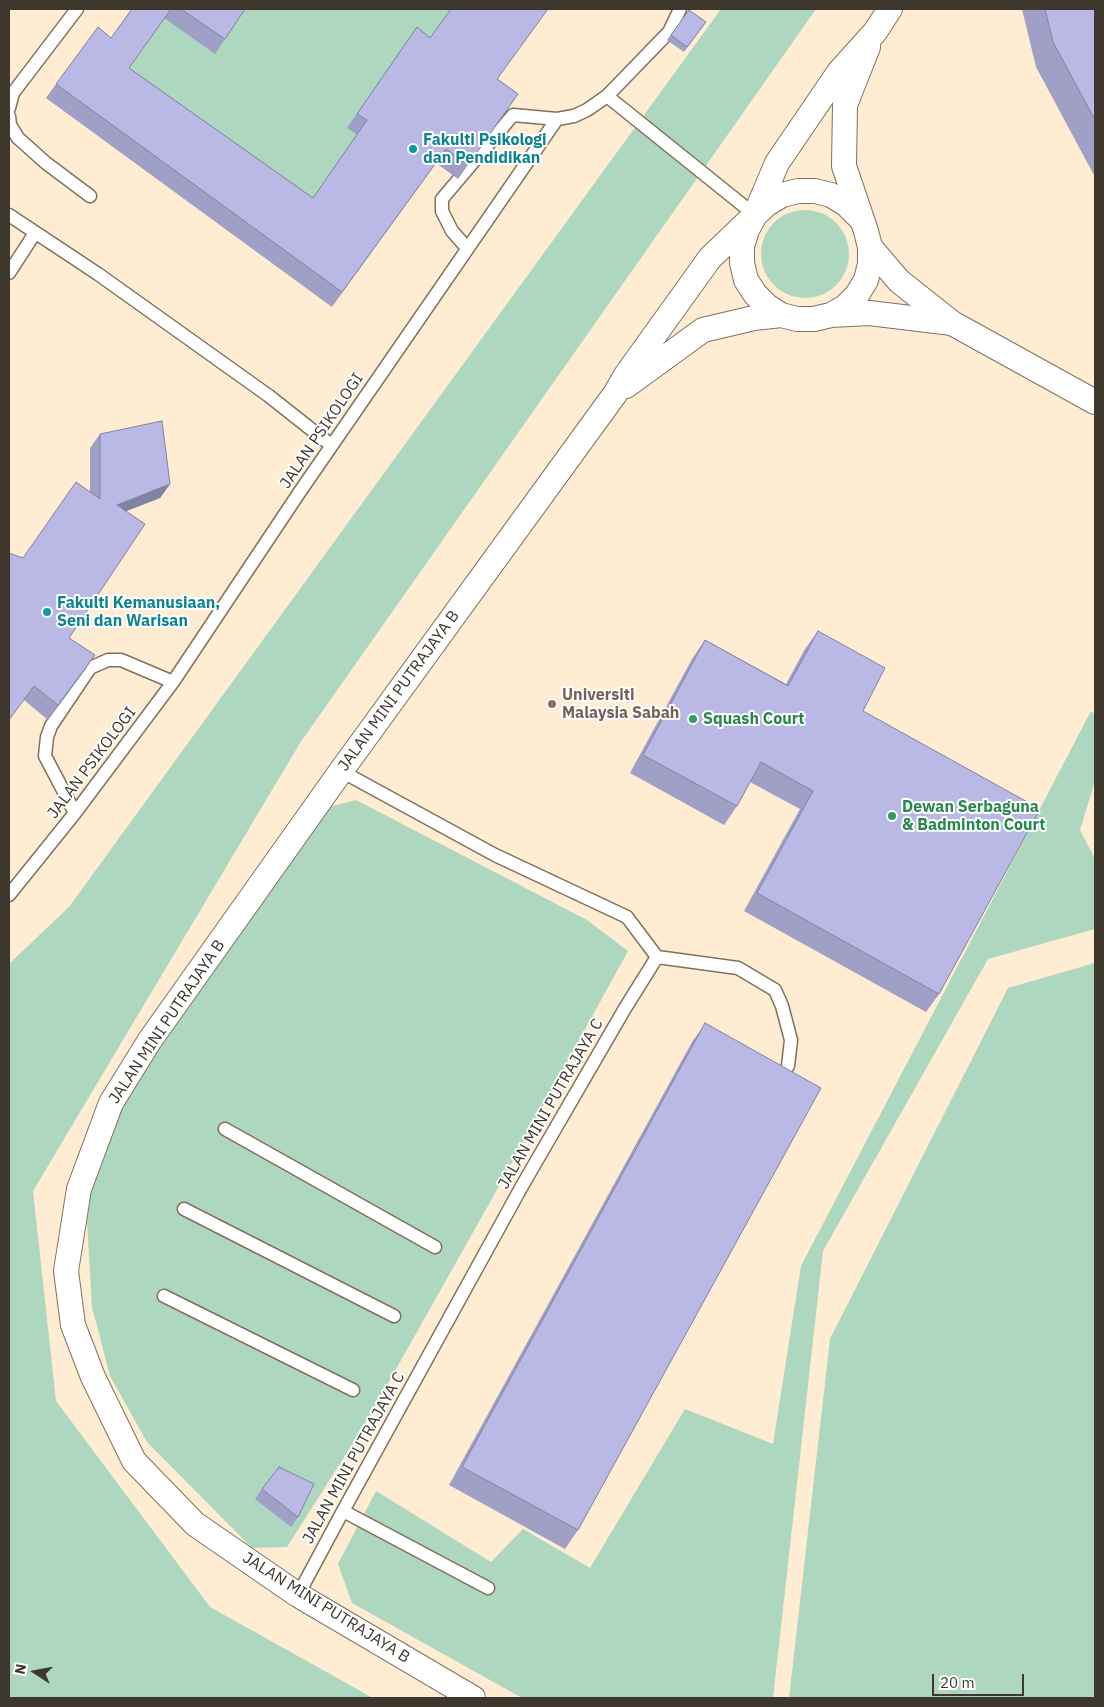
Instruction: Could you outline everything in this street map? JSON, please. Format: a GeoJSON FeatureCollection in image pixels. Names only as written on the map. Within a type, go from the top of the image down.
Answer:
{"type":"FeatureCollection","features":[{"type":"Feature","properties":{"kind":"street"},"geometry":{"type":"LineString","coordinates":[[890,9],[875,32],[839,72],[778,163],[747,230],[742,246],[742,263],[746,280],[755,294],[767,306],[782,315],[797,319],[814,319],[831,315],[869,313],[952,323]]}},
{"type":"Feature","properties":{"kind":"street"},"geometry":{"type":"LineString","coordinates":[[831,315],[845,307],[857,295],[866,280],[870,264],[870,246],[844,166],[845,105],[875,32]]}},
{"type":"Feature","properties":{"kind":"street"},"geometry":{"type":"LineString","coordinates":[[615,394],[626,375],[710,258],[768,204],[782,195],[798,191],[815,191],[831,196],[846,204],[862,220]]}},
{"type":"Feature","properties":{"kind":"street"},"geometry":{"type":"LineString","coordinates":[[870,246],[899,281],[952,323],[1095,402]]}},
{"type":"Feature","properties":{"kind":"street"},"geometry":{"type":"LineString","coordinates":[[615,394],[702,330],[754,318],[782,315]]}},
{"type":"Feature","properties":{"kind":"street","name":"JALAN MINI PUTRAJAYA B"},"geometry":{"type":"LineString","coordinates":[[473,1698],[298,1595],[195,1524],[134,1461],[93,1377],[73,1325],[66,1271],[79,1189],[111,1103],[150,1040],[341,771],[615,394]]}},
{"type":"Feature","properties":{"kind":"lane"},"geometry":{"type":"LineString","coordinates":[[9,108],[13,93],[77,9]]}},
{"type":"Feature","properties":{"kind":"lane"},"geometry":{"type":"LineString","coordinates":[[467,248],[452,231],[442,211],[442,200],[514,115],[557,119],[574,116],[587,110],[607,96],[669,32],[680,9]]}},
{"type":"Feature","properties":{"kind":"lane"},"geometry":{"type":"LineString","coordinates":[[607,96],[755,215]]}},
{"type":"Feature","properties":{"kind":"lane"},"geometry":{"type":"LineString","coordinates":[[9,116],[10,125],[18,138],[46,163],[90,196]]}},
{"type":"Feature","properties":{"kind":"lane","name":"JALAN PSIKOLOGI"},"geometry":{"type":"LineString","coordinates":[[9,895],[75,813],[173,682],[331,445],[557,119]]}},
{"type":"Feature","properties":{"kind":"lane"},"geometry":{"type":"LineString","coordinates":[[9,216],[98,274],[261,390],[331,445]]}},
{"type":"Feature","properties":{"kind":"lane"},"geometry":{"type":"LineString","coordinates":[[10,269],[35,233]]}},
{"type":"Feature","properties":{"kind":"lane"},"geometry":{"type":"LineString","coordinates":[[75,813],[45,756],[47,737],[51,726],[90,668],[108,660],[121,660],[173,682]]}},
{"type":"Feature","properties":{"kind":"lane"},"geometry":{"type":"LineString","coordinates":[[341,771],[495,855],[627,917],[657,957],[738,968],[775,990],[782,1006],[791,1040],[788,1066]]}},
{"type":"Feature","properties":{"kind":"lane","name":"JALAN MINI PUTRAJAYA C"},"geometry":{"type":"LineString","coordinates":[[298,1595],[522,1186],[624,1010],[657,957]]}},
{"type":"Feature","properties":{"kind":"lane"},"geometry":{"type":"LineString","coordinates":[[225,1129],[435,1247]]}},
{"type":"Feature","properties":{"kind":"lane"},"geometry":{"type":"LineString","coordinates":[[184,1209],[394,1316]]}},
{"type":"Feature","properties":{"kind":"lane"},"geometry":{"type":"LineString","coordinates":[[164,1296],[353,1390]]}},
{"type":"Feature","properties":{"kind":"lane"},"geometry":{"type":"LineString","coordinates":[[343,1511],[488,1588]]}},
{"type":"Feature","properties":{"kind":"shaded area","name":"Universiti Malaysia Sabah"},"geometry":{"type":"Polygon","coordinates":[[[9,9],[1095,9],[1095,1400],[919,1698],[9,1698],[9,9]]]}},
{"type":"Feature","properties":{"kind":"green space"},"geometry":{"type":"Polygon","coordinates":[[[244,9],[451,9],[420,52],[347,128],[357,135],[303,212],[119,83],[164,18],[215,53],[244,9]]]}},
{"type":"Feature","properties":{"kind":"green space"},"geometry":{"type":"Polygon","coordinates":[[[721,9],[816,9],[300,743],[33,1191],[56,1401],[210,1607],[373,1698],[9,1698],[9,964],[69,907],[721,9]]]}},
{"type":"Feature","properties":{"kind":"green space"},"geometry":{"type":"Polygon","coordinates":[[[805,210],[822,214],[836,223],[845,237],[849,254],[845,271],[836,285],[822,294],[805,298],[788,294],[774,285],[765,271],[761,254],[765,237],[774,223],[788,214],[805,210]]]}},
{"type":"Feature","properties":{"kind":"green space"},"geometry":{"type":"Polygon","coordinates":[[[1091,711],[1095,715],[1095,781],[1080,830],[1095,859],[1095,929],[988,959],[823,1251],[773,1698],[522,1698],[352,1603],[338,1564],[376,1491],[491,1562],[523,1529],[590,1568],[685,1409],[773,1444],[801,1266],[1091,711]]]}},
{"type":"Feature","properties":{"kind":"green space"},"geometry":{"type":"Polygon","coordinates":[[[356,800],[587,920],[628,951],[365,1424],[287,1547],[252,1548],[147,1442],[110,1376],[92,1307],[86,1204],[119,1106],[329,807],[356,800]]]}},
{"type":"Feature","properties":{"kind":"green space"},"geometry":{"type":"Polygon","coordinates":[[[1095,963],[1095,1698],[789,1698],[830,1339],[1008,988],[1095,963]]]}},
{"type":"Feature","properties":{"kind":"building","name":"Fakulti Psikologi dan Pendidikan"},"geometry":{"type":"Polygon","coordinates":[[[132,9],[171,9],[129,68],[313,198],[367,120],[357,114],[417,27],[430,38],[451,9],[548,9],[497,79],[518,94],[468,165],[446,149],[342,292],[56,84],[98,27],[111,38],[132,9]]]}},
{"type":"Feature","properties":{"kind":"building"},"geometry":{"type":"Polygon","coordinates":[[[181,9],[245,9],[225,39],[181,9]]]}},
{"type":"Feature","properties":{"kind":"building"},"geometry":{"type":"Polygon","coordinates":[[[1045,9],[1095,9],[1095,120],[1053,42],[1045,9]]]}},
{"type":"Feature","properties":{"kind":"building"},"geometry":{"type":"Polygon","coordinates":[[[689,10],[706,22],[687,47],[671,35],[689,10]]]}},
{"type":"Feature","properties":{"kind":"building","name":"Fakulti Kemanusiaan, Seni dan Warisan"},"geometry":{"type":"Polygon","coordinates":[[[162,421],[170,484],[117,505],[145,524],[69,638],[95,655],[58,705],[34,686],[9,720],[9,553],[23,558],[76,482],[100,499],[100,434],[162,421]]]}},
{"type":"Feature","properties":{"kind":"building"},"geometry":{"type":"Polygon","coordinates":[[[818,631],[885,668],[863,711],[1040,809],[939,994],[757,893],[813,791],[761,762],[737,806],[643,755],[705,640],[788,686],[818,631]]]}},
{"type":"Feature","properties":{"kind":"building"},"geometry":{"type":"Polygon","coordinates":[[[705,1023],[821,1088],[578,1530],[462,1467],[705,1023]]]}},
{"type":"Feature","properties":{"kind":"building"},"geometry":{"type":"Polygon","coordinates":[[[279,1467],[314,1484],[298,1517],[262,1489],[279,1467]]]}},
{"type":"Feature","properties":{"kind":"place","name":"Fakulti Psikologi dan Pendidikan"},"geometry":{"type":"Point","coordinates":[413,149]}},
{"type":"Feature","properties":{"kind":"place","name":"Fakulti Kemanusiaan, Seni dan Warisan"},"geometry":{"type":"Point","coordinates":[47,612]}},
{"type":"Feature","properties":{"kind":"place","name":"Universiti Malaysia Sabah"},"geometry":{"type":"Point","coordinates":[552,704]}},
{"type":"Feature","properties":{"kind":"place","name":"Squash Court"},"geometry":{"type":"Point","coordinates":[693,719]}},
{"type":"Feature","properties":{"kind":"place","name":"Dewan Serbaguna & Badminton Court"},"geometry":{"type":"Point","coordinates":[892,816]}}]}
